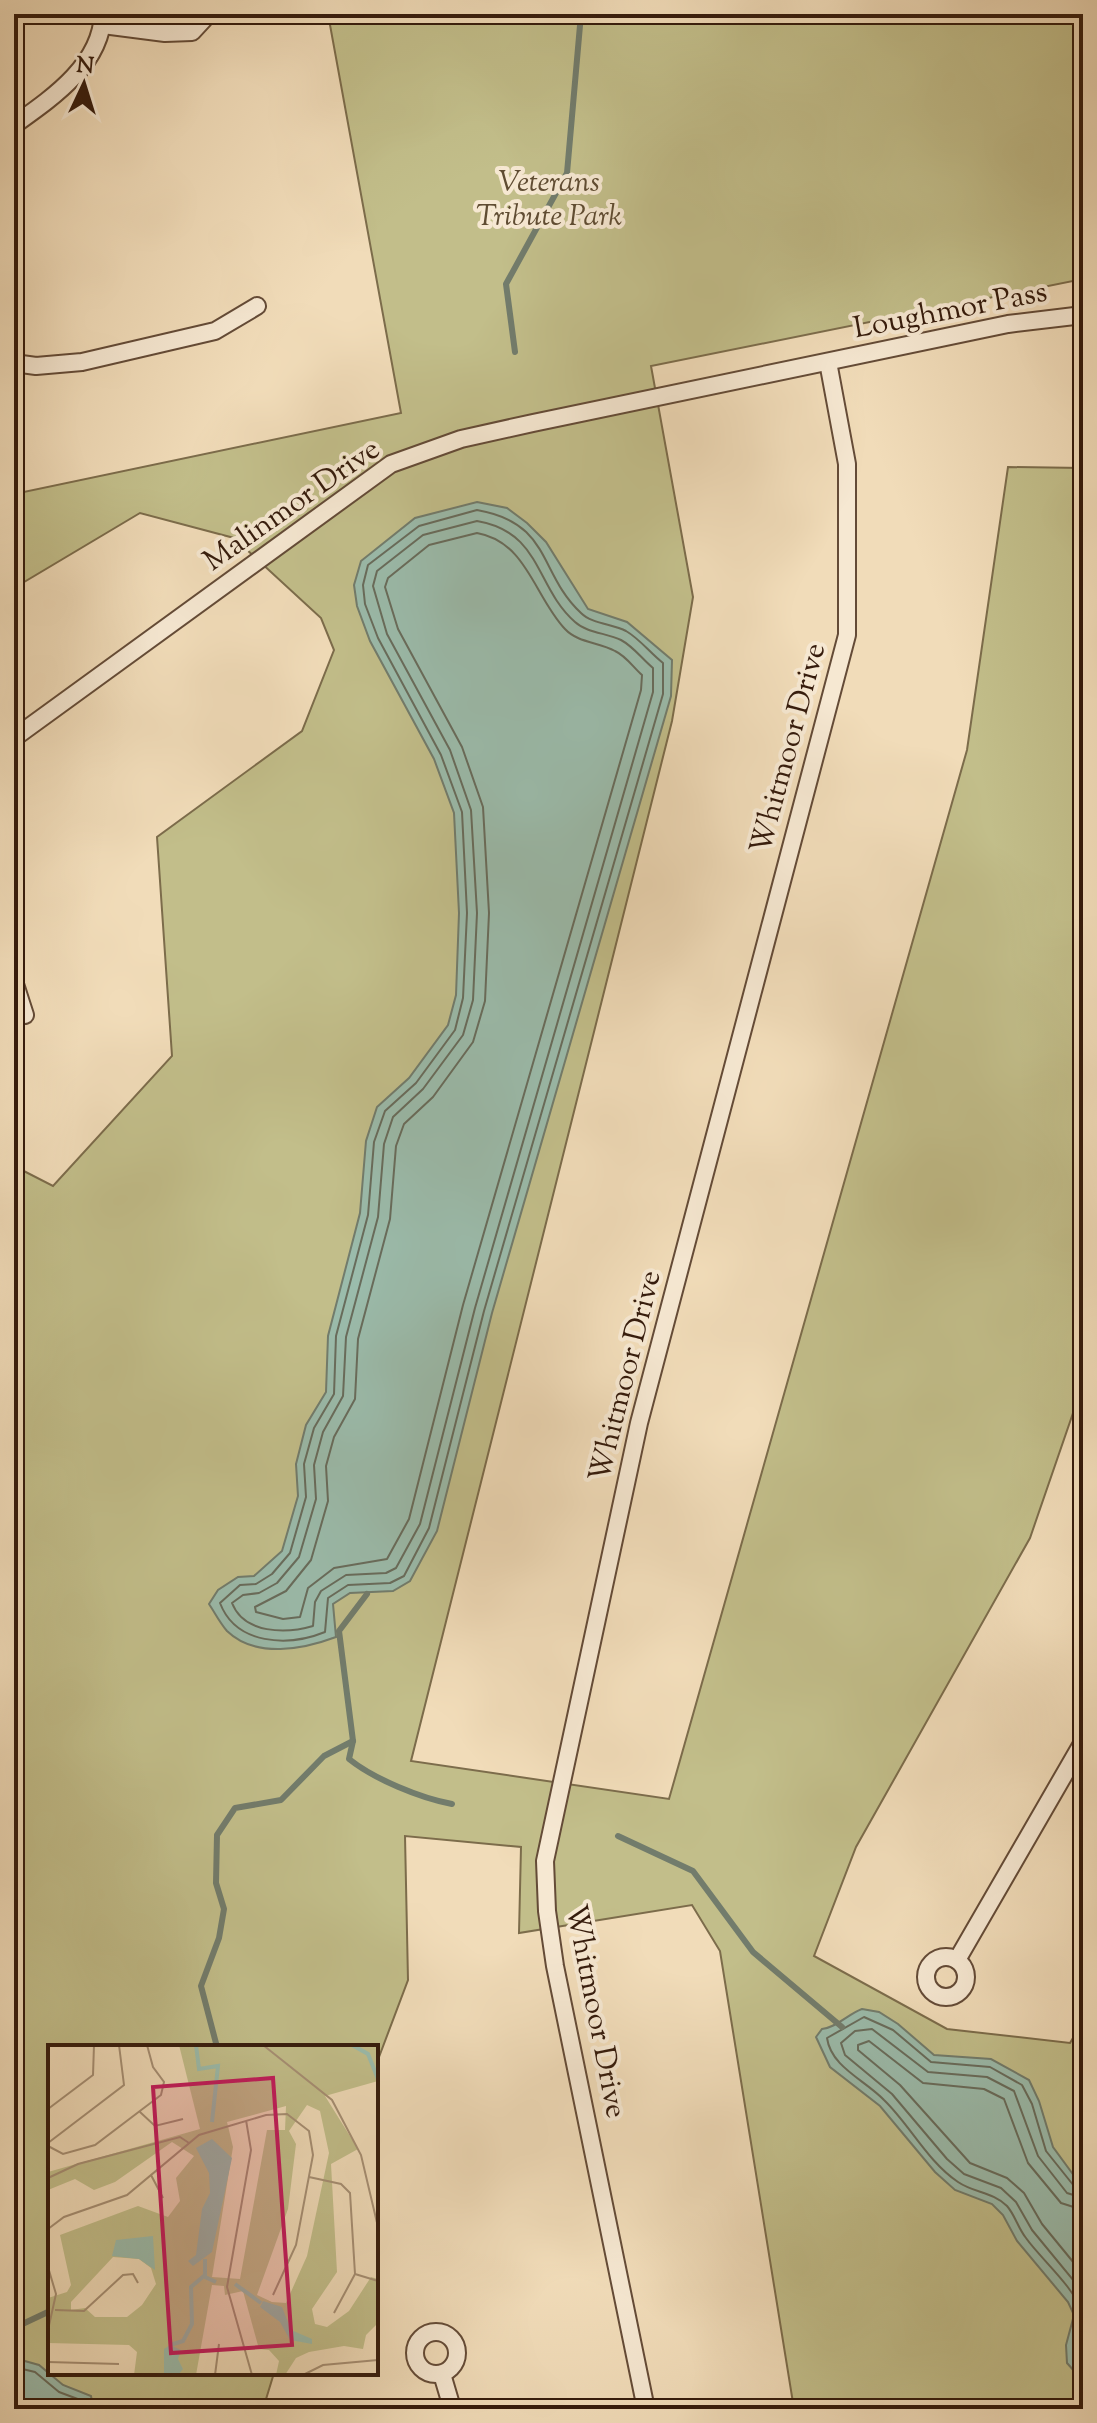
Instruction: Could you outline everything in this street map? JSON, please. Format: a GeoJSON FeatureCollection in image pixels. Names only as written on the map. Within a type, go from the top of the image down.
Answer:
{"type":"FeatureCollection","features":[{"type":"Feature","properties":{"kind":"street"},"geometry":{"type":"LineString","coordinates":[[14,125],[72,81],[103,19],[165,33],[192,32],[204,19],[203,14]]}},
{"type":"Feature","properties":{"kind":"street"},"geometry":{"type":"LineString","coordinates":[[14,363],[36,366],[111,355],[215,331],[257,306]]}},
{"type":"Feature","properties":{"kind":"street","name":"Loughmor Pass"},"geometry":{"type":"LineString","coordinates":[[828,362],[1008,324],[1083,315]]}},
{"type":"Feature","properties":{"kind":"street","name":"Malinmor Drive"},"geometry":{"type":"LineString","coordinates":[[14,738],[391,464],[475,436],[828,362]]}},
{"type":"Feature","properties":{"kind":"street","name":"Whitmoor Drive"},"geometry":{"type":"LineString","coordinates":[[646,2409],[555,1966],[547,1911],[545,1861],[639,1423],[847,635],[847,464],[828,362]]}},
{"type":"Feature","properties":{"kind":"street"},"geometry":{"type":"LineString","coordinates":[[14,981],[25,1015]]}},
{"type":"Feature","properties":{"kind":"street"},"geometry":{"type":"LineString","coordinates":[[957,1960],[1083,1742]]}},
{"type":"Feature","properties":{"kind":"street"},"geometry":{"type":"LineString","coordinates":[[442,2374],[450,2401],[447,2409]]}},
{"type":"Feature","properties":{"kind":"green space","name":"Veterans Tribute Park"},"geometry":{"type":"Polygon","coordinates":[[[328,14],[1083,14],[1083,279],[651,366],[693,597],[672,721],[411,1761],[669,1799],[967,750],[1008,467],[1083,468],[1083,1384],[1030,1538],[856,1847],[814,1956],[947,2029],[1070,2043],[1083,2021],[1083,2409],[794,2409],[720,1951],[692,1905],[519,1933],[521,1847],[405,1836],[408,1980],[378,2060],[378,2045],[48,2045],[48,2375],[273,2375],[263,2409],[14,2409],[14,1166],[53,1186],[172,1056],[157,837],[302,731],[334,650],[321,618],[234,538],[140,513],[14,588],[14,494],[401,413],[328,14]]]}},
{"type":"Feature","properties":{"kind":"water"},"geometry":{"type":"Polygon","coordinates":[[[477,502],[507,508],[527,523],[546,542],[588,609],[627,622],[672,660],[671,696],[492,1313],[437,1531],[410,1581],[393,1591],[350,1593],[333,1604],[336,1637],[295,1648],[266,1648],[239,1640],[227,1631],[209,1604],[218,1590],[238,1577],[254,1576],[282,1551],[298,1496],[296,1464],[306,1425],[326,1392],[328,1336],[360,1213],[366,1141],[377,1107],[409,1078],[448,1025],[456,995],[459,913],[454,813],[434,759],[370,641],[357,606],[354,585],[361,561],[415,518],[477,502]]]}},
{"type":"Feature","properties":{"kind":"water"},"geometry":{"type":"Polygon","coordinates":[[[862,2009],[879,2012],[898,2024],[934,2055],[991,2059],[1029,2080],[1053,2147],[1083,2188],[1083,2381],[1067,2363],[1066,2345],[1074,2315],[1068,2302],[1017,2241],[1003,2215],[992,2204],[955,2190],[935,2172],[880,2106],[830,2067],[816,2037],[822,2029],[862,2009]]]}},
{"type":"Feature","properties":{"kind":"water"},"geometry":{"type":"Polygon","coordinates":[[[14,2358],[39,2365],[63,2385],[91,2396],[93,2407],[14,2409],[14,2358]]]}},
{"type":"Feature","properties":{"kind":"waterway"},"geometry":{"type":"LineString","coordinates":[[515,352],[506,284],[567,173],[581,14]]}},
{"type":"Feature","properties":{"kind":"waterway"},"geometry":{"type":"LineString","coordinates":[[367,1594],[339,1631],[353,1741],[349,1759],[398,1787],[452,1804]]}},
{"type":"Feature","properties":{"kind":"waterway"},"geometry":{"type":"LineString","coordinates":[[216,2045],[201,1986],[219,1938],[224,1909],[216,1883],[217,1835],[235,1808],[281,1800],[324,1756],[353,1741]]}},
{"type":"Feature","properties":{"kind":"waterway"},"geometry":{"type":"LineString","coordinates":[[618,1836],[693,1871],[753,1952],[842,2027]]}},
{"type":"Feature","properties":{"kind":"waterway"},"geometry":{"type":"LineString","coordinates":[[14,2328],[48,2312]]}}]}
